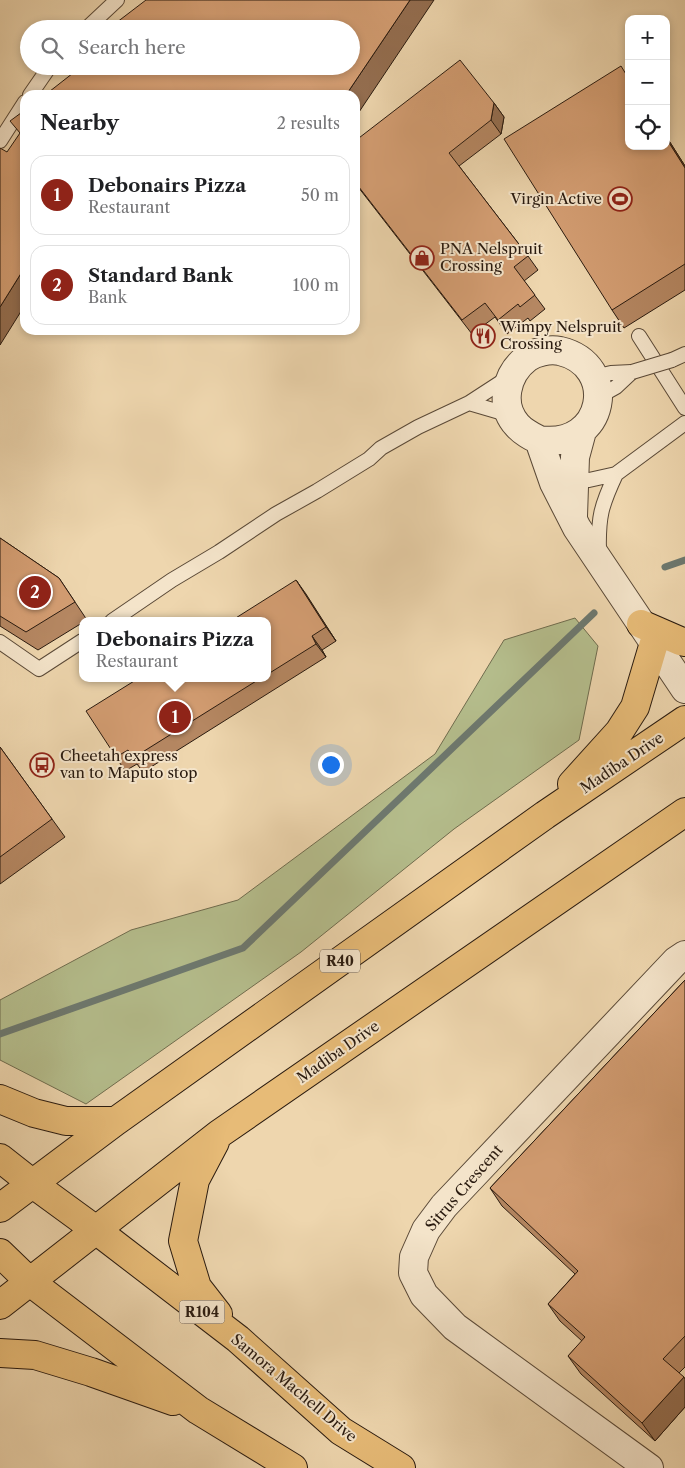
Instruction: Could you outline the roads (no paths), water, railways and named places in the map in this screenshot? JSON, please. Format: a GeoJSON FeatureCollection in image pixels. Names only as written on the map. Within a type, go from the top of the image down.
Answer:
{"type":"FeatureCollection","features":[{"type":"Feature","properties":{"kind":"main road"},"geometry":{"type":"LineString","coordinates":[[544,815],[619,732],[634,707],[647,633],[685,642]]}},
{"type":"Feature","properties":{"kind":"main road","name":"Madiba Drive"},"geometry":{"type":"LineString","coordinates":[[0,1208],[116,1121],[544,815],[685,720]]}},
{"type":"Feature","properties":{"kind":"main road","name":"Madiba Drive"},"geometry":{"type":"LineString","coordinates":[[0,1305],[219,1134],[685,812]]}},
{"type":"Feature","properties":{"kind":"main road"},"geometry":{"type":"LineString","coordinates":[[0,1099],[34,1113],[66,1122],[116,1121]]}},
{"type":"Feature","properties":{"kind":"main road"},"geometry":{"type":"LineString","coordinates":[[219,1134],[195,1180],[183,1240],[197,1287],[238,1340]]}},
{"type":"Feature","properties":{"kind":"main road","name":"Samora Machell Drive"},"geometry":{"type":"LineString","coordinates":[[0,1158],[238,1340],[341,1431],[401,1468]]}},
{"type":"Feature","properties":{"kind":"main road"},"geometry":{"type":"LineString","coordinates":[[0,1253],[29,1281],[198,1410],[292,1468]]}},
{"type":"Feature","properties":{"kind":"main road"},"geometry":{"type":"LineString","coordinates":[[0,1353],[35,1354],[198,1410]]}},
{"type":"Feature","properties":{"kind":"street"},"geometry":{"type":"LineString","coordinates":[[555,350],[578,358],[587,366],[596,387],[596,410],[590,422],[582,431],[562,441],[539,440],[528,434],[517,426],[510,415],[507,394],[512,375],[519,364],[530,356],[542,352],[555,350]]}},
{"type":"Feature","properties":{"kind":"street"},"geometry":{"type":"LineString","coordinates":[[573,520],[575,457],[582,431]]}},
{"type":"Feature","properties":{"kind":"street"},"geometry":{"type":"LineString","coordinates":[[539,440],[554,483],[577,528],[685,689]]}},
{"type":"Feature","properties":{"kind":"street","name":"Sitrus Crescent"},"geometry":{"type":"LineString","coordinates":[[649,1468],[455,1327],[424,1295],[414,1274],[414,1257],[426,1230],[444,1206],[685,954]]}},
{"type":"Feature","properties":{"kind":"lane"},"geometry":{"type":"LineString","coordinates":[[96,20],[117,0]]}},
{"type":"Feature","properties":{"kind":"lane"},"geometry":{"type":"LineString","coordinates":[[33,90],[44,75]]}},
{"type":"Feature","properties":{"kind":"lane"},"geometry":{"type":"LineString","coordinates":[[0,141],[20,110]]}},
{"type":"Feature","properties":{"kind":"lane"},"geometry":{"type":"LineString","coordinates":[[639,336],[685,408]]}},
{"type":"Feature","properties":{"kind":"lane"},"geometry":{"type":"LineString","coordinates":[[596,387],[612,373],[632,372],[672,360],[685,354]]}},
{"type":"Feature","properties":{"kind":"lane"},"geometry":{"type":"LineString","coordinates":[[596,387],[616,386],[632,372]]}},
{"type":"Feature","properties":{"kind":"lane"},"geometry":{"type":"LineString","coordinates":[[118,617],[276,514],[368,459],[381,448],[418,427],[469,404],[512,375]]}},
{"type":"Feature","properties":{"kind":"lane"},"geometry":{"type":"LineString","coordinates":[[469,404],[510,415]]}},
{"type":"Feature","properties":{"kind":"lane"},"geometry":{"type":"LineString","coordinates":[[573,479],[589,480],[616,474],[685,424]]}},
{"type":"Feature","properties":{"kind":"lane"},"geometry":{"type":"LineString","coordinates":[[599,560],[598,525],[603,501],[616,474]]}},
{"type":"Feature","properties":{"kind":"lane"},"geometry":{"type":"LineString","coordinates":[[0,642],[39,670],[79,643]]}},
{"type":"Feature","properties":{"kind":"waterway"},"geometry":{"type":"LineString","coordinates":[[665,567],[685,560]]}},
{"type":"Feature","properties":{"kind":"waterway"},"geometry":{"type":"LineString","coordinates":[[0,1034],[243,948],[594,613]]}},
{"type":"Feature","properties":{"kind":"place","name":"Virgin Active"},"geometry":{"type":"Point","coordinates":[620,199]}},
{"type":"Feature","properties":{"kind":"place","name":"PNA Nelspruit Crossing"},"geometry":{"type":"Point","coordinates":[422,258]}},
{"type":"Feature","properties":{"kind":"place","name":"Wimpy Nelspruit Crossing"},"geometry":{"type":"Point","coordinates":[483,336]}},
{"type":"Feature","properties":{"kind":"place","name":"Standard Bank"},"geometry":{"type":"Point","coordinates":[35,592]}},
{"type":"Feature","properties":{"kind":"place","name":"Debonairs Pizza"},"geometry":{"type":"Point","coordinates":[175,717]}},
{"type":"Feature","properties":{"kind":"place","name":"Cheetah express van to Maputo stop"},"geometry":{"type":"Point","coordinates":[42,765]}}]}
